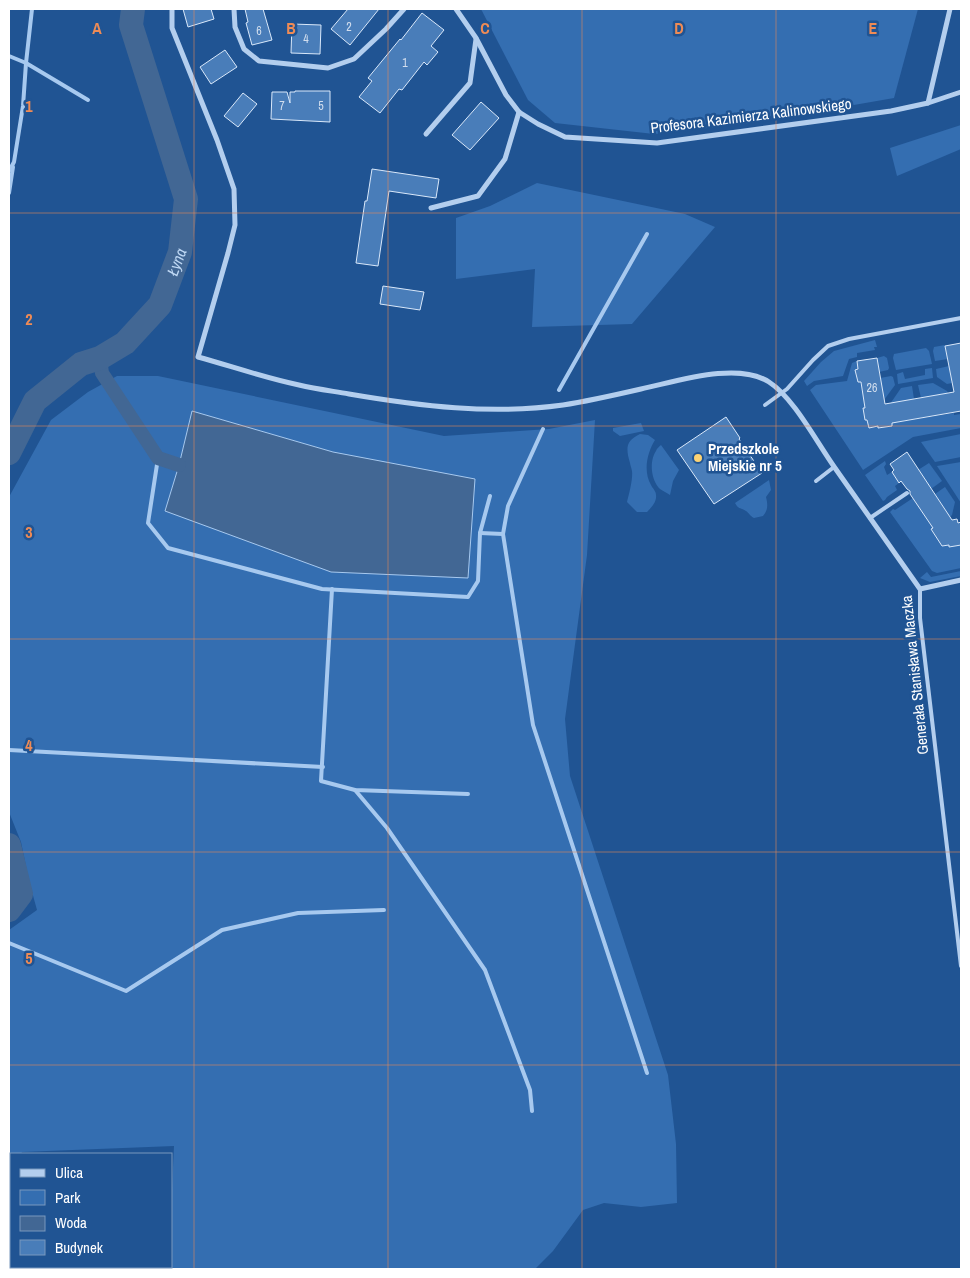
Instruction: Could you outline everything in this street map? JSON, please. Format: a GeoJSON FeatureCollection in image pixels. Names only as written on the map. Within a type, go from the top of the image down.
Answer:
{"type":"FeatureCollection","features":[{"type":"Feature","properties":{"kind":"street","name":"Generała Stanisława Maczka"},"geometry":{"type":"LineString","coordinates":[[172,9],[172,28],[217,140],[234,190],[235,225],[198,357],[299,385],[395,402],[478,410],[519,410],[564,404],[640,390],[687,378],[720,373],[751,375],[767,380],[782,392],[797,412],[920,589]]}},
{"type":"Feature","properties":{"kind":"street"},"geometry":{"type":"LineString","coordinates":[[234,9],[235,27],[244,49],[259,61],[328,68],[354,59],[404,9]]}},
{"type":"Feature","properties":{"kind":"street","name":"Profesora Kazimierza Kalinowskiego"},"geometry":{"type":"LineString","coordinates":[[456,9],[476,38],[506,95],[520,112],[538,124],[565,137],[657,143],[892,111],[928,103],[961,92]]}},
{"type":"Feature","properties":{"kind":"street"},"geometry":{"type":"LineString","coordinates":[[928,103],[950,9]]}},
{"type":"Feature","properties":{"kind":"street"},"geometry":{"type":"LineString","coordinates":[[426,134],[470,83],[476,38]]}},
{"type":"Feature","properties":{"kind":"street"},"geometry":{"type":"LineString","coordinates":[[431,208],[478,196],[505,159],[520,112]]}},
{"type":"Feature","properties":{"kind":"street"},"geometry":{"type":"LineString","coordinates":[[920,589],[961,580]]}},
{"type":"Feature","properties":{"kind":"lane"},"geometry":{"type":"LineString","coordinates":[[765,405],[787,389],[812,360],[828,346],[849,338],[961,318]]}},
{"type":"Feature","properties":{"kind":"lane"},"geometry":{"type":"LineString","coordinates":[[816,481],[834,467]]}},
{"type":"Feature","properties":{"kind":"lane"},"geometry":{"type":"LineString","coordinates":[[870,518],[907,493]]}},
{"type":"Feature","properties":{"kind":"lane","name":"Generała Stanisława Maczka"},"geometry":{"type":"LineString","coordinates":[[920,589],[920,618],[961,966]]}},
{"type":"Feature","properties":{"kind":"green space"},"geometry":{"type":"Polygon","coordinates":[[[481,9],[918,9],[894,98],[744,124],[654,134],[555,123],[528,100],[481,9]]]}},
{"type":"Feature","properties":{"kind":"green space"},"geometry":{"type":"Polygon","coordinates":[[[961,125],[961,149],[897,176],[890,148],[961,125]]]}},
{"type":"Feature","properties":{"kind":"green space"},"geometry":{"type":"Polygon","coordinates":[[[537,183],[685,214],[715,227],[632,324],[532,327],[535,269],[456,279],[456,218],[490,206],[537,183]]]}},
{"type":"Feature","properties":{"kind":"green space"},"geometry":{"type":"Polygon","coordinates":[[[875,340],[877,347],[874,347],[875,350],[857,353],[857,357],[849,359],[843,376],[814,381],[807,386],[804,381],[834,351],[875,340]]]}},
{"type":"Feature","properties":{"kind":"green space"},"geometry":{"type":"Polygon","coordinates":[[[945,345],[948,359],[935,361],[934,347],[945,345]]]}},
{"type":"Feature","properties":{"kind":"green space"},"geometry":{"type":"Polygon","coordinates":[[[926,348],[929,351],[932,364],[896,370],[894,354],[926,348]]]}},
{"type":"Feature","properties":{"kind":"green space"},"geometry":{"type":"Polygon","coordinates":[[[884,356],[887,358],[889,368],[879,372],[877,358],[884,356]]]}},
{"type":"Feature","properties":{"kind":"green space"},"geometry":{"type":"Polygon","coordinates":[[[857,361],[858,382],[861,382],[865,408],[863,409],[869,428],[892,426],[892,423],[954,413],[954,415],[961,414],[961,428],[913,437],[863,470],[810,390],[816,385],[847,381],[852,363],[857,361]]]}},
{"type":"Feature","properties":{"kind":"green space"},"geometry":{"type":"Polygon","coordinates":[[[949,366],[952,383],[947,384],[937,377],[936,369],[949,366]]]}},
{"type":"Feature","properties":{"kind":"green space"},"geometry":{"type":"Polygon","coordinates":[[[932,368],[933,378],[898,384],[897,374],[903,372],[905,379],[925,375],[925,369],[932,368]]]}},
{"type":"Feature","properties":{"kind":"green space"},"geometry":{"type":"Polygon","coordinates":[[[117,376],[158,376],[444,436],[549,429],[595,420],[587,555],[565,719],[570,776],[668,1075],[676,1144],[677,1203],[641,1207],[604,1203],[583,1210],[553,1251],[535,1269],[169,1269],[172,1268],[174,1146],[10,1153],[9,1193],[9,930],[37,910],[21,842],[9,812],[9,497],[51,420],[88,392],[117,376]],[[192,411],[179,465],[165,511],[333,452],[192,411]]]}},
{"type":"Feature","properties":{"kind":"green space"},"geometry":{"type":"Polygon","coordinates":[[[891,376],[895,385],[884,400],[880,378],[891,376]]]}},
{"type":"Feature","properties":{"kind":"green space"},"geometry":{"type":"Polygon","coordinates":[[[933,383],[948,393],[921,398],[918,385],[933,383]]]}},
{"type":"Feature","properties":{"kind":"green space"},"geometry":{"type":"Polygon","coordinates":[[[912,386],[914,399],[890,404],[901,388],[912,386]]]}},
{"type":"Feature","properties":{"kind":"green space"},"geometry":{"type":"Polygon","coordinates":[[[641,423],[644,431],[620,436],[613,431],[613,428],[641,423]]]}},
{"type":"Feature","properties":{"kind":"green space"},"geometry":{"type":"Polygon","coordinates":[[[640,434],[648,435],[655,440],[648,456],[647,474],[656,492],[656,500],[647,512],[637,512],[627,502],[632,475],[628,446],[640,434]]]}},
{"type":"Feature","properties":{"kind":"green space"},"geometry":{"type":"Polygon","coordinates":[[[961,434],[961,457],[935,462],[921,442],[961,434]]]}},
{"type":"Feature","properties":{"kind":"green space"},"geometry":{"type":"Polygon","coordinates":[[[661,445],[679,470],[673,481],[670,495],[660,489],[653,476],[652,460],[661,445]]]}},
{"type":"Feature","properties":{"kind":"green space"},"geometry":{"type":"Polygon","coordinates":[[[885,461],[884,467],[887,475],[892,472],[899,483],[895,486],[897,490],[883,501],[865,475],[885,461]]]}},
{"type":"Feature","properties":{"kind":"green space"},"geometry":{"type":"Polygon","coordinates":[[[961,462],[961,503],[937,466],[961,462]]]}},
{"type":"Feature","properties":{"kind":"green space"},"geometry":{"type":"Polygon","coordinates":[[[929,463],[942,481],[931,489],[918,470],[929,463]]]}},
{"type":"Feature","properties":{"kind":"green space"},"geometry":{"type":"Polygon","coordinates":[[[769,480],[771,490],[766,497],[767,507],[763,516],[754,518],[736,505],[735,503],[769,480]]]}},
{"type":"Feature","properties":{"kind":"green space"},"geometry":{"type":"Polygon","coordinates":[[[945,487],[955,502],[950,517],[935,494],[945,487]]]}},
{"type":"Feature","properties":{"kind":"green space"},"geometry":{"type":"Polygon","coordinates":[[[913,498],[933,528],[931,529],[937,538],[940,537],[941,546],[961,545],[961,568],[937,573],[932,571],[890,512],[913,498]]]}},
{"type":"Feature","properties":{"kind":"green space"},"geometry":{"type":"Polygon","coordinates":[[[961,571],[961,576],[930,582],[920,578],[927,572],[931,577],[961,571]]]}},
{"type":"Feature","properties":{"kind":"water"},"geometry":{"type":"Polygon","coordinates":[[[192,411],[333,452],[475,479],[468,578],[331,572],[165,511],[179,465],[192,411]]]}},
{"type":"Feature","properties":{"kind":"building"},"geometry":{"type":"Polygon","coordinates":[[[183,9],[211,9],[214,19],[188,27],[183,9]]]}},
{"type":"Feature","properties":{"kind":"building"},"geometry":{"type":"Polygon","coordinates":[[[245,9],[263,9],[272,40],[252,45],[246,23],[248,22],[245,9]]]}},
{"type":"Feature","properties":{"kind":"building"},"geometry":{"type":"Polygon","coordinates":[[[348,9],[379,9],[350,45],[331,29],[348,9]]]}},
{"type":"Feature","properties":{"kind":"building"},"geometry":{"type":"Polygon","coordinates":[[[422,13],[444,30],[431,46],[438,52],[427,65],[424,62],[402,90],[399,89],[380,113],[359,97],[372,81],[368,78],[422,13]]]}},
{"type":"Feature","properties":{"kind":"building"},"geometry":{"type":"Polygon","coordinates":[[[292,24],[321,25],[320,54],[291,53],[292,24]]]}},
{"type":"Feature","properties":{"kind":"building"},"geometry":{"type":"Polygon","coordinates":[[[225,50],[237,67],[211,84],[200,67],[225,50]]]}},
{"type":"Feature","properties":{"kind":"building"},"geometry":{"type":"Polygon","coordinates":[[[330,91],[330,122],[271,119],[272,92],[287,92],[290,103],[290,92],[330,91]]]}},
{"type":"Feature","properties":{"kind":"building"},"geometry":{"type":"Polygon","coordinates":[[[243,93],[257,104],[238,127],[224,116],[243,93]]]}},
{"type":"Feature","properties":{"kind":"building"},"geometry":{"type":"Polygon","coordinates":[[[481,102],[499,118],[470,150],[452,135],[481,102]]]}},
{"type":"Feature","properties":{"kind":"building"},"geometry":{"type":"Polygon","coordinates":[[[372,169],[439,179],[436,198],[389,191],[378,266],[356,263],[365,201],[367,201],[372,169]]]}},
{"type":"Feature","properties":{"kind":"building"},"geometry":{"type":"Polygon","coordinates":[[[383,286],[424,292],[420,310],[380,304],[383,286]]]}},
{"type":"Feature","properties":{"kind":"building"},"geometry":{"type":"Polygon","coordinates":[[[961,343],[961,411],[892,423],[892,426],[869,428],[867,420],[865,420],[861,382],[858,382],[855,370],[858,369],[857,361],[877,358],[885,404],[954,392],[945,346],[961,343]]]}},
{"type":"Feature","properties":{"kind":"building","name":"Przedszkole Miejskie nr 5"},"geometry":{"type":"Polygon","coordinates":[[[726,417],[762,473],[714,504],[677,450],[726,417]]]}},
{"type":"Feature","properties":{"kind":"building"},"geometry":{"type":"Polygon","coordinates":[[[907,452],[952,520],[957,519],[958,523],[961,522],[961,545],[942,546],[931,529],[933,528],[910,494],[910,491],[901,481],[899,483],[892,472],[894,470],[890,464],[907,452]]]}},
{"type":"Feature","properties":{"kind":"waterway"},"geometry":{"type":"LineString","coordinates":[[9,171],[14,162],[23,106],[32,9]]}},
{"type":"Feature","properties":{"kind":"waterway","name":"Łyna"},"geometry":{"type":"LineString","coordinates":[[9,453],[35,401],[81,364],[100,358],[125,343],[160,305],[180,252],[186,199],[131,25],[133,9]]}},
{"type":"Feature","properties":{"kind":"waterway"},"geometry":{"type":"LineString","coordinates":[[9,56],[26,63],[88,100]]}},
{"type":"Feature","properties":{"kind":"waterway"},"geometry":{"type":"LineString","coordinates":[[9,193],[13,167]]}},
{"type":"Feature","properties":{"kind":"waterway"},"geometry":{"type":"LineString","coordinates":[[559,390],[647,234]]}},
{"type":"Feature","properties":{"kind":"waterway"},"geometry":{"type":"LineString","coordinates":[[100,358],[102,373],[158,458],[179,465]]}},
{"type":"Feature","properties":{"kind":"waterway"},"geometry":{"type":"LineString","coordinates":[[543,429],[508,506],[503,534],[533,725],[647,1073]]}},
{"type":"Feature","properties":{"kind":"waterway"},"geometry":{"type":"LineString","coordinates":[[158,458],[148,523],[168,548],[322,589],[468,597],[478,581],[480,533],[490,496]]}},
{"type":"Feature","properties":{"kind":"waterway"},"geometry":{"type":"LineString","coordinates":[[480,533],[503,534]]}},
{"type":"Feature","properties":{"kind":"waterway"},"geometry":{"type":"LineString","coordinates":[[332,589],[321,781],[355,790],[468,794]]}},
{"type":"Feature","properties":{"kind":"waterway"},"geometry":{"type":"LineString","coordinates":[[9,750],[323,767]]}},
{"type":"Feature","properties":{"kind":"waterway"},"geometry":{"type":"LineString","coordinates":[[355,790],[387,828],[485,970],[530,1090],[532,1111]]}},
{"type":"Feature","properties":{"kind":"waterway","name":"Łyna"},"geometry":{"type":"LineString","coordinates":[[9,845],[21,894],[9,910]]}},
{"type":"Feature","properties":{"kind":"waterway"},"geometry":{"type":"LineString","coordinates":[[9,943],[126,991],[222,930],[298,913],[384,910]]}},
{"type":"Feature","properties":{"kind":"place","name":"Przedszkole Miejskie nr 5"},"geometry":{"type":"Point","coordinates":[698,458]}}]}
